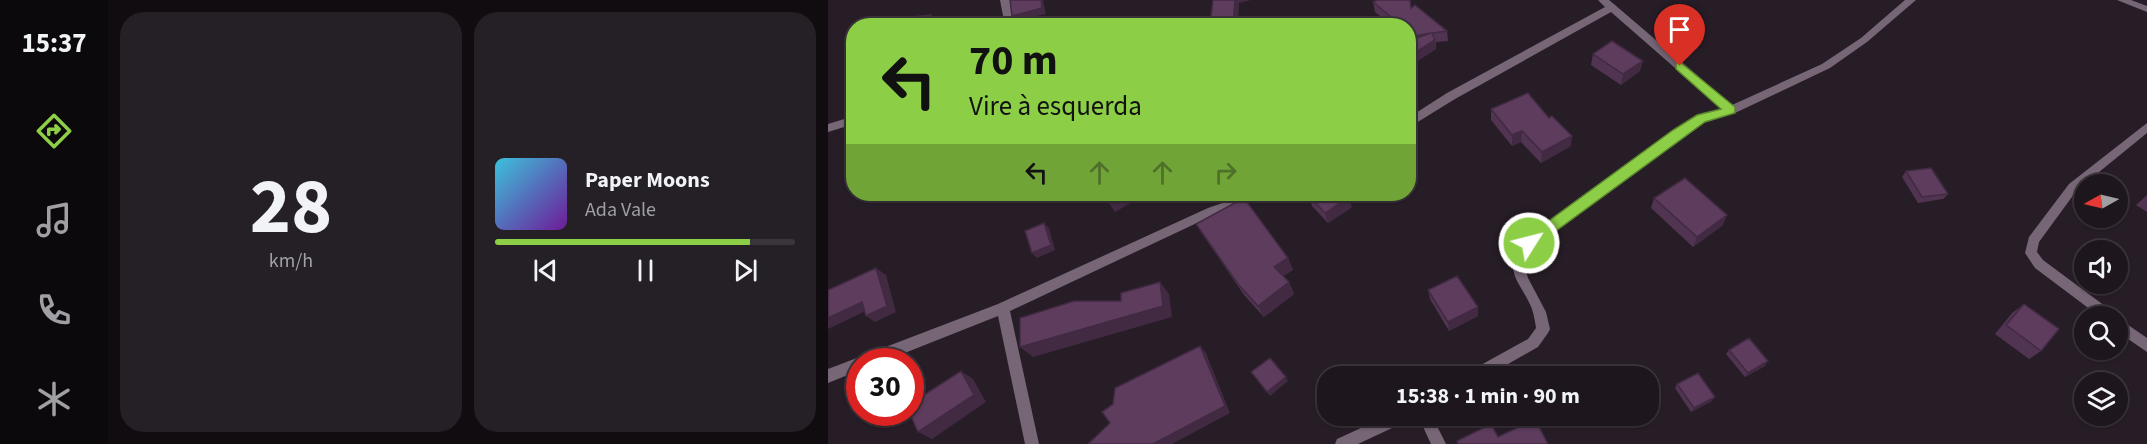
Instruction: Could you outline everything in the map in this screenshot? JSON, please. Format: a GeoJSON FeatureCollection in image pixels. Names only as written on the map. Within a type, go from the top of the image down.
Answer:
{"type":"FeatureCollection","features":[{"type":"Feature","properties":{"kind":"street"},"geometry":{"type":"LineString","coordinates":[[1005,0],[1008,18]]}},
{"type":"Feature","properties":{"kind":"street"},"geometry":{"type":"LineString","coordinates":[[1603,0],[1731,110]]}},
{"type":"Feature","properties":{"kind":"street"},"geometry":{"type":"LineString","coordinates":[[1493,366],[1533,344],[1543,329],[1539,309],[1518,270],[1519,255],[1529,243],[1701,119],[1731,110],[1826,66],[1847,54],[1911,0]]}},
{"type":"Feature","properties":{"kind":"street"},"geometry":{"type":"LineString","coordinates":[[2122,0],[2147,9]]}},
{"type":"Feature","properties":{"kind":"street"},"geometry":{"type":"LineString","coordinates":[[1416,119],[1451,96],[1612,7]]}},
{"type":"Feature","properties":{"kind":"street"},"geometry":{"type":"LineString","coordinates":[[828,128],[846,122]]}},
{"type":"Feature","properties":{"kind":"street"},"geometry":{"type":"LineString","coordinates":[[2095,306],[2039,264],[2031,253],[2033,241],[2073,187],[2147,127]]}},
{"type":"Feature","properties":{"kind":"street"},"geometry":{"type":"LineString","coordinates":[[900,348],[1003,308],[1212,212],[1241,201]]}},
{"type":"Feature","properties":{"kind":"street"},"geometry":{"type":"LineString","coordinates":[[1003,308],[1032,444]]}},
{"type":"Feature","properties":{"kind":"street"},"geometry":{"type":"LineString","coordinates":[[2128,332],[2147,346]]}},
{"type":"Feature","properties":{"kind":"street"},"geometry":{"type":"LineString","coordinates":[[828,376],[846,369]]}},
{"type":"Feature","properties":{"kind":"street"},"geometry":{"type":"LineString","coordinates":[[1342,444],[1381,426]]}},
{"type":"Feature","properties":{"kind":"street"},"geometry":{"type":"LineString","coordinates":[[1430,426],[1439,444]]}},
{"type":"Feature","properties":{"kind":"building"},"geometry":{"type":"Polygon","coordinates":[[[1010,0],[1041,0],[1042,8],[1012,16],[1010,0]]]}},
{"type":"Feature","properties":{"kind":"building"},"geometry":{"type":"Polygon","coordinates":[[[1213,0],[1235,0],[1234,18],[1211,18],[1213,0]]]}},
{"type":"Feature","properties":{"kind":"building"},"geometry":{"type":"Polygon","coordinates":[[[1410,0],[1411,8],[1415,5],[1447,31],[1432,33],[1435,40],[1416,52],[1416,38],[1431,33],[1416,36],[1416,18],[1392,18],[1373,2],[1410,0]]]}},
{"type":"Feature","properties":{"kind":"building"},"geometry":{"type":"Polygon","coordinates":[[[931,15],[930,18],[899,18],[931,15]]]}},
{"type":"Feature","properties":{"kind":"building"},"geometry":{"type":"Polygon","coordinates":[[[1612,41],[1643,61],[1623,74],[1593,54],[1612,41]]]}},
{"type":"Feature","properties":{"kind":"building"},"geometry":{"type":"Polygon","coordinates":[[[1528,93],[1549,118],[1552,116],[1572,136],[1542,152],[1522,131],[1512,135],[1491,109],[1528,93]]]}},
{"type":"Feature","properties":{"kind":"building"},"geometry":{"type":"Polygon","coordinates":[[[1931,168],[1948,194],[1922,197],[1906,171],[1931,168]]]}},
{"type":"Feature","properties":{"kind":"building"},"geometry":{"type":"Polygon","coordinates":[[[1685,178],[1727,215],[1697,237],[1654,198],[1685,178]]]}},
{"type":"Feature","properties":{"kind":"building"},"geometry":{"type":"Polygon","coordinates":[[[1238,201],[1246,201],[1288,258],[1274,267],[1289,282],[1258,306],[1238,284],[1196,224],[1238,201]]]}},
{"type":"Feature","properties":{"kind":"building"},"geometry":{"type":"Polygon","coordinates":[[[1314,201],[1343,201],[1325,213],[1314,201]]]}},
{"type":"Feature","properties":{"kind":"building"},"geometry":{"type":"Polygon","coordinates":[[[1044,223],[1051,245],[1032,253],[1025,231],[1044,223]]]}},
{"type":"Feature","properties":{"kind":"building"},"geometry":{"type":"Polygon","coordinates":[[[876,268],[887,306],[866,316],[862,302],[828,318],[828,290],[876,268]]]}},
{"type":"Feature","properties":{"kind":"building"},"geometry":{"type":"Polygon","coordinates":[[[1457,276],[1478,307],[1448,322],[1428,290],[1457,276]]]}},
{"type":"Feature","properties":{"kind":"building"},"geometry":{"type":"Polygon","coordinates":[[[1160,282],[1163,306],[1020,347],[1020,318],[1074,301],[1121,301],[1121,293],[1160,282]]]}},
{"type":"Feature","properties":{"kind":"building"},"geometry":{"type":"Polygon","coordinates":[[[2024,304],[2059,329],[2041,351],[2006,325],[2024,304]]]}},
{"type":"Feature","properties":{"kind":"building"},"geometry":{"type":"Polygon","coordinates":[[[1749,338],[1768,361],[1748,373],[1729,350],[1749,338]]]}},
{"type":"Feature","properties":{"kind":"building"},"geometry":{"type":"Polygon","coordinates":[[[1200,346],[1225,406],[1153,444],[1088,444],[1110,423],[1102,412],[1113,404],[1115,388],[1200,346]]]}},
{"type":"Feature","properties":{"kind":"building"},"geometry":{"type":"Polygon","coordinates":[[[1270,358],[1286,377],[1267,392],[1251,372],[1270,358]]]}},
{"type":"Feature","properties":{"kind":"building"},"geometry":{"type":"Polygon","coordinates":[[[961,371],[974,395],[918,432],[915,426],[924,426],[924,395],[961,371]]]}},
{"type":"Feature","properties":{"kind":"building"},"geometry":{"type":"Polygon","coordinates":[[[1698,373],[1715,397],[1694,408],[1677,384],[1698,373]]]}},
{"type":"Feature","properties":{"kind":"building"},"geometry":{"type":"Polygon","coordinates":[[[1487,426],[1492,426],[1498,437],[1521,426],[1539,426],[1548,444],[1458,444],[1457,441],[1487,426]]]}},
{"type":"Feature","properties":{"kind":"route"},"geometry":{"type":"LineString","coordinates":[[1529,243],[1678,134],[1701,119],[1731,110],[1680,66]]}}]}
